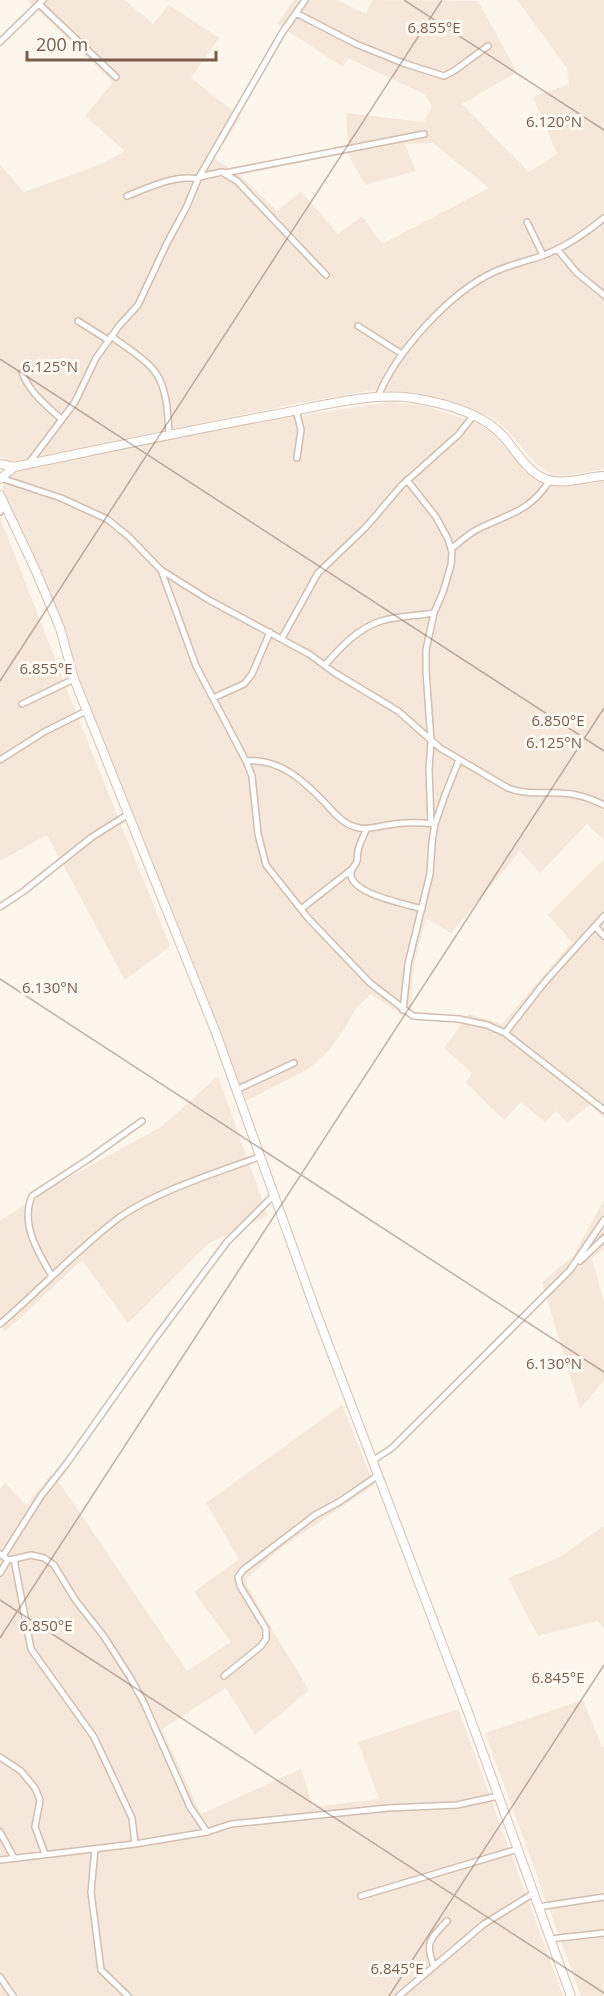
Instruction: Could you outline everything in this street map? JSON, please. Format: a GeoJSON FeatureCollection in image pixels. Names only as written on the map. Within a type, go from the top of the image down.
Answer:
{"type":"FeatureCollection","features":[{"type":"Feature","properties":{"kind":"main road"},"geometry":{"type":"LineString","coordinates":[[0,464],[14,467],[169,434],[378,397],[412,398],[440,404],[473,416],[502,434],[534,472],[541,477],[558,482],[588,476],[604,476]]}},
{"type":"Feature","properties":{"kind":"main road"},"geometry":{"type":"LineString","coordinates":[[1,478],[14,467]]}},
{"type":"Feature","properties":{"kind":"main road"},"geometry":{"type":"LineString","coordinates":[[0,495],[2,508],[35,569],[60,628],[74,679],[127,815],[184,951],[377,1476],[468,1712],[571,1996]]}},
{"type":"Feature","properties":{"kind":"street"},"geometry":{"type":"LineString","coordinates":[[29,464],[81,392],[90,369],[109,338],[138,305],[198,178],[282,33],[304,0]]}},
{"type":"Feature","properties":{"kind":"street"},"geometry":{"type":"LineString","coordinates":[[0,42],[41,2],[116,77]]}},
{"type":"Feature","properties":{"kind":"street"},"geometry":{"type":"LineString","coordinates":[[296,13],[356,44],[444,76],[488,46]]}},
{"type":"Feature","properties":{"kind":"street"},"geometry":{"type":"LineString","coordinates":[[127,196],[172,180],[198,178],[424,134]]}},
{"type":"Feature","properties":{"kind":"street"},"geometry":{"type":"LineString","coordinates":[[225,173],[253,196],[326,275]]}},
{"type":"Feature","properties":{"kind":"street"},"geometry":{"type":"LineString","coordinates":[[378,397],[387,375],[402,354],[439,312],[474,284],[492,273],[557,249],[604,218]]}},
{"type":"Feature","properties":{"kind":"street"},"geometry":{"type":"LineString","coordinates":[[527,222],[543,255]]}},
{"type":"Feature","properties":{"kind":"street"},"geometry":{"type":"LineString","coordinates":[[557,249],[577,273],[604,295]]}},
{"type":"Feature","properties":{"kind":"street"},"geometry":{"type":"LineString","coordinates":[[78,321],[109,338],[147,364],[156,373],[167,405],[169,434]]}},
{"type":"Feature","properties":{"kind":"street"},"geometry":{"type":"LineString","coordinates":[[358,326],[402,354]]}},
{"type":"Feature","properties":{"kind":"street"},"geometry":{"type":"LineString","coordinates":[[22,372],[26,383],[34,393],[61,419]]}},
{"type":"Feature","properties":{"kind":"street"},"geometry":{"type":"LineString","coordinates":[[296,411],[301,430],[297,458]]}},
{"type":"Feature","properties":{"kind":"street"},"geometry":{"type":"LineString","coordinates":[[282,638],[318,573],[366,527],[407,480],[459,434],[473,416]]}},
{"type":"Feature","properties":{"kind":"street"},"geometry":{"type":"LineString","coordinates":[[1,478],[61,498],[107,519],[129,536],[161,570],[209,600],[282,638],[325,665],[398,711],[431,741],[459,760],[508,788],[519,792],[580,795],[604,805]]}},
{"type":"Feature","properties":{"kind":"street"},"geometry":{"type":"LineString","coordinates":[[403,1010],[408,964],[430,874],[433,824],[426,650],[434,613],[451,565],[451,549],[448,539],[436,517],[407,480]]}},
{"type":"Feature","properties":{"kind":"street"},"geometry":{"type":"LineString","coordinates":[[451,549],[475,531],[527,507],[543,492],[550,480]]}},
{"type":"Feature","properties":{"kind":"street"},"geometry":{"type":"LineString","coordinates":[[161,570],[196,666],[252,776],[258,834],[266,865],[301,909],[370,982],[403,1010],[413,1016],[459,1019],[487,1025],[505,1033],[604,1110]]}},
{"type":"Feature","properties":{"kind":"street"},"geometry":{"type":"LineString","coordinates":[[325,665],[338,650],[372,624],[384,620],[434,613]]}},
{"type":"Feature","properties":{"kind":"street"},"geometry":{"type":"LineString","coordinates":[[213,698],[244,684],[252,675],[270,632]]}},
{"type":"Feature","properties":{"kind":"street"},"geometry":{"type":"LineString","coordinates":[[22,704],[74,679]]}},
{"type":"Feature","properties":{"kind":"street"},"geometry":{"type":"LineString","coordinates":[[0,760],[44,732],[87,711]]}},
{"type":"Feature","properties":{"kind":"street"},"geometry":{"type":"LineString","coordinates":[[246,761],[261,760],[292,774],[312,789],[348,825],[366,830],[403,823],[433,824]]}},
{"type":"Feature","properties":{"kind":"street"},"geometry":{"type":"LineString","coordinates":[[433,824],[459,760]]}},
{"type":"Feature","properties":{"kind":"street"},"geometry":{"type":"LineString","coordinates":[[0,907],[92,837],[127,815]]}},
{"type":"Feature","properties":{"kind":"street"},"geometry":{"type":"LineString","coordinates":[[301,909],[351,870],[357,860],[359,846],[366,830]]}},
{"type":"Feature","properties":{"kind":"street"},"geometry":{"type":"LineString","coordinates":[[351,870],[350,874],[355,882],[371,894],[422,909]]}},
{"type":"Feature","properties":{"kind":"street"},"geometry":{"type":"LineString","coordinates":[[505,1033],[544,983],[604,916]]}},
{"type":"Feature","properties":{"kind":"street"},"geometry":{"type":"LineString","coordinates":[[595,926],[604,936]]}},
{"type":"Feature","properties":{"kind":"street"},"geometry":{"type":"LineString","coordinates":[[236,1090],[294,1063]]}},
{"type":"Feature","properties":{"kind":"street"},"geometry":{"type":"LineString","coordinates":[[52,1276],[33,1243],[28,1204],[32,1196],[142,1120]]}},
{"type":"Feature","properties":{"kind":"street"},"geometry":{"type":"LineString","coordinates":[[0,1324],[89,1242],[122,1216],[166,1193],[259,1157]]}},
{"type":"Feature","properties":{"kind":"street"},"geometry":{"type":"LineString","coordinates":[[0,1573],[6,1557],[41,1496],[227,1242],[273,1196]]}},
{"type":"Feature","properties":{"kind":"street"},"geometry":{"type":"LineString","coordinates":[[570,1270],[604,1220]]}},
{"type":"Feature","properties":{"kind":"street"},"geometry":{"type":"LineString","coordinates":[[372,1461],[392,1448],[604,1238]]}},
{"type":"Feature","properties":{"kind":"street"},"geometry":{"type":"LineString","coordinates":[[224,1676],[261,1646],[266,1639],[266,1629],[240,1586],[238,1577],[243,1570],[315,1515],[377,1476]]}},
{"type":"Feature","properties":{"kind":"street"},"geometry":{"type":"LineString","coordinates":[[6,1557],[44,1558],[54,1565],[76,1601],[103,1635],[130,1677],[149,1713],[190,1807],[207,1832]]}},
{"type":"Feature","properties":{"kind":"street"},"geometry":{"type":"LineString","coordinates":[[6,1557],[31,1649],[94,1737],[132,1818],[135,1844]]}},
{"type":"Feature","properties":{"kind":"street"},"geometry":{"type":"LineString","coordinates":[[0,1757],[21,1771],[40,1800],[35,1827],[45,1854]]}},
{"type":"Feature","properties":{"kind":"street"},"geometry":{"type":"LineString","coordinates":[[0,1860],[135,1844],[207,1832],[231,1824],[388,1808],[457,1804],[498,1796]]}},
{"type":"Feature","properties":{"kind":"street"},"geometry":{"type":"LineString","coordinates":[[0,1832],[14,1858]]}},
{"type":"Feature","properties":{"kind":"street"},"geometry":{"type":"LineString","coordinates":[[95,1849],[91,1892],[101,1970],[128,1996]]}},
{"type":"Feature","properties":{"kind":"street"},"geometry":{"type":"LineString","coordinates":[[362,1896],[518,1849]]}},
{"type":"Feature","properties":{"kind":"street"},"geometry":{"type":"LineString","coordinates":[[399,1996],[484,1924],[534,1893]]}},
{"type":"Feature","properties":{"kind":"street"},"geometry":{"type":"LineString","coordinates":[[538,1907],[604,1897]]}},
{"type":"Feature","properties":{"kind":"street"},"geometry":{"type":"LineString","coordinates":[[434,1966],[428,1948],[429,1942],[447,1921]]}},
{"type":"Feature","properties":{"kind":"street"},"geometry":{"type":"LineString","coordinates":[[550,1939],[604,1933]]}},
{"type":"Feature","properties":{"kind":"street"},"geometry":{"type":"LineString","coordinates":[[0,1977],[13,1996]]}},
{"type":"Feature","properties":{"kind":"shaded area"},"geometry":{"type":"Polygon","coordinates":[[[27,0],[125,0],[153,24],[169,5],[219,38],[191,78],[241,117],[214,158],[243,178],[277,211],[301,191],[338,234],[362,216],[382,244],[489,188],[433,143],[405,144],[416,171],[365,185],[349,156],[346,113],[424,122],[432,107],[426,95],[348,58],[343,67],[277,24],[294,0],[338,0],[366,14],[372,0],[478,1],[517,72],[462,104],[529,172],[557,154],[533,97],[569,84],[567,68],[517,0],[604,0],[604,469],[564,476],[549,473],[535,463],[509,432],[493,418],[463,405],[412,392],[373,390],[11,462],[0,457],[0,165],[24,192],[104,163],[125,151],[85,116],[113,82],[27,0]]]}},
{"type":"Feature","properties":{"kind":"shaded area"},"geometry":{"type":"Polygon","coordinates":[[[391,402],[427,406],[476,423],[490,431],[502,442],[525,472],[544,484],[557,487],[604,480],[604,840],[587,824],[540,873],[520,851],[451,933],[426,918],[413,969],[411,1008],[403,1016],[371,994],[356,1008],[330,1049],[310,1068],[246,1101],[182,934],[4,498],[2,488],[10,474],[19,470],[277,419],[391,402]]]}},
{"type":"Feature","properties":{"kind":"shaded area"},"geometry":{"type":"Polygon","coordinates":[[[0,517],[170,946],[125,980],[47,835],[0,861],[0,517]]]}},
{"type":"Feature","properties":{"kind":"shaded area"},"geometry":{"type":"Polygon","coordinates":[[[604,859],[604,1118],[591,1105],[567,1122],[556,1111],[545,1122],[521,1102],[504,1120],[466,1083],[472,1073],[444,1048],[469,1014],[502,1024],[572,942],[548,915],[604,859]]]}},
{"type":"Feature","properties":{"kind":"shaded area"},"geometry":{"type":"Polygon","coordinates":[[[218,1076],[268,1216],[209,1243],[128,1323],[82,1260],[5,1332],[0,1322],[0,1221],[44,1191],[161,1127],[218,1076]]]}},
{"type":"Feature","properties":{"kind":"shaded area"},"geometry":{"type":"Polygon","coordinates":[[[604,1200],[604,1249],[592,1259],[604,1302],[604,1380],[580,1409],[542,1282],[574,1255],[604,1200]]]}},
{"type":"Feature","properties":{"kind":"shaded area"},"geometry":{"type":"Polygon","coordinates":[[[342,1405],[374,1485],[281,1548],[247,1578],[246,1583],[309,1690],[255,1735],[226,1688],[162,1729],[201,1814],[301,1769],[313,1807],[379,1799],[358,1742],[458,1709],[563,1996],[0,1996],[0,1488],[5,1483],[26,1505],[50,1475],[61,1485],[187,1671],[231,1642],[194,1592],[239,1559],[206,1503],[342,1405]]]}},
{"type":"Feature","properties":{"kind":"shaded area"},"geometry":{"type":"Polygon","coordinates":[[[604,1526],[604,1629],[598,1621],[538,1636],[508,1578],[560,1557],[604,1526]]]}},
{"type":"Feature","properties":{"kind":"shaded area"},"geometry":{"type":"Polygon","coordinates":[[[583,1700],[602,1747],[604,1747],[604,1996],[581,1996],[485,1733],[583,1700]]]}}]}
